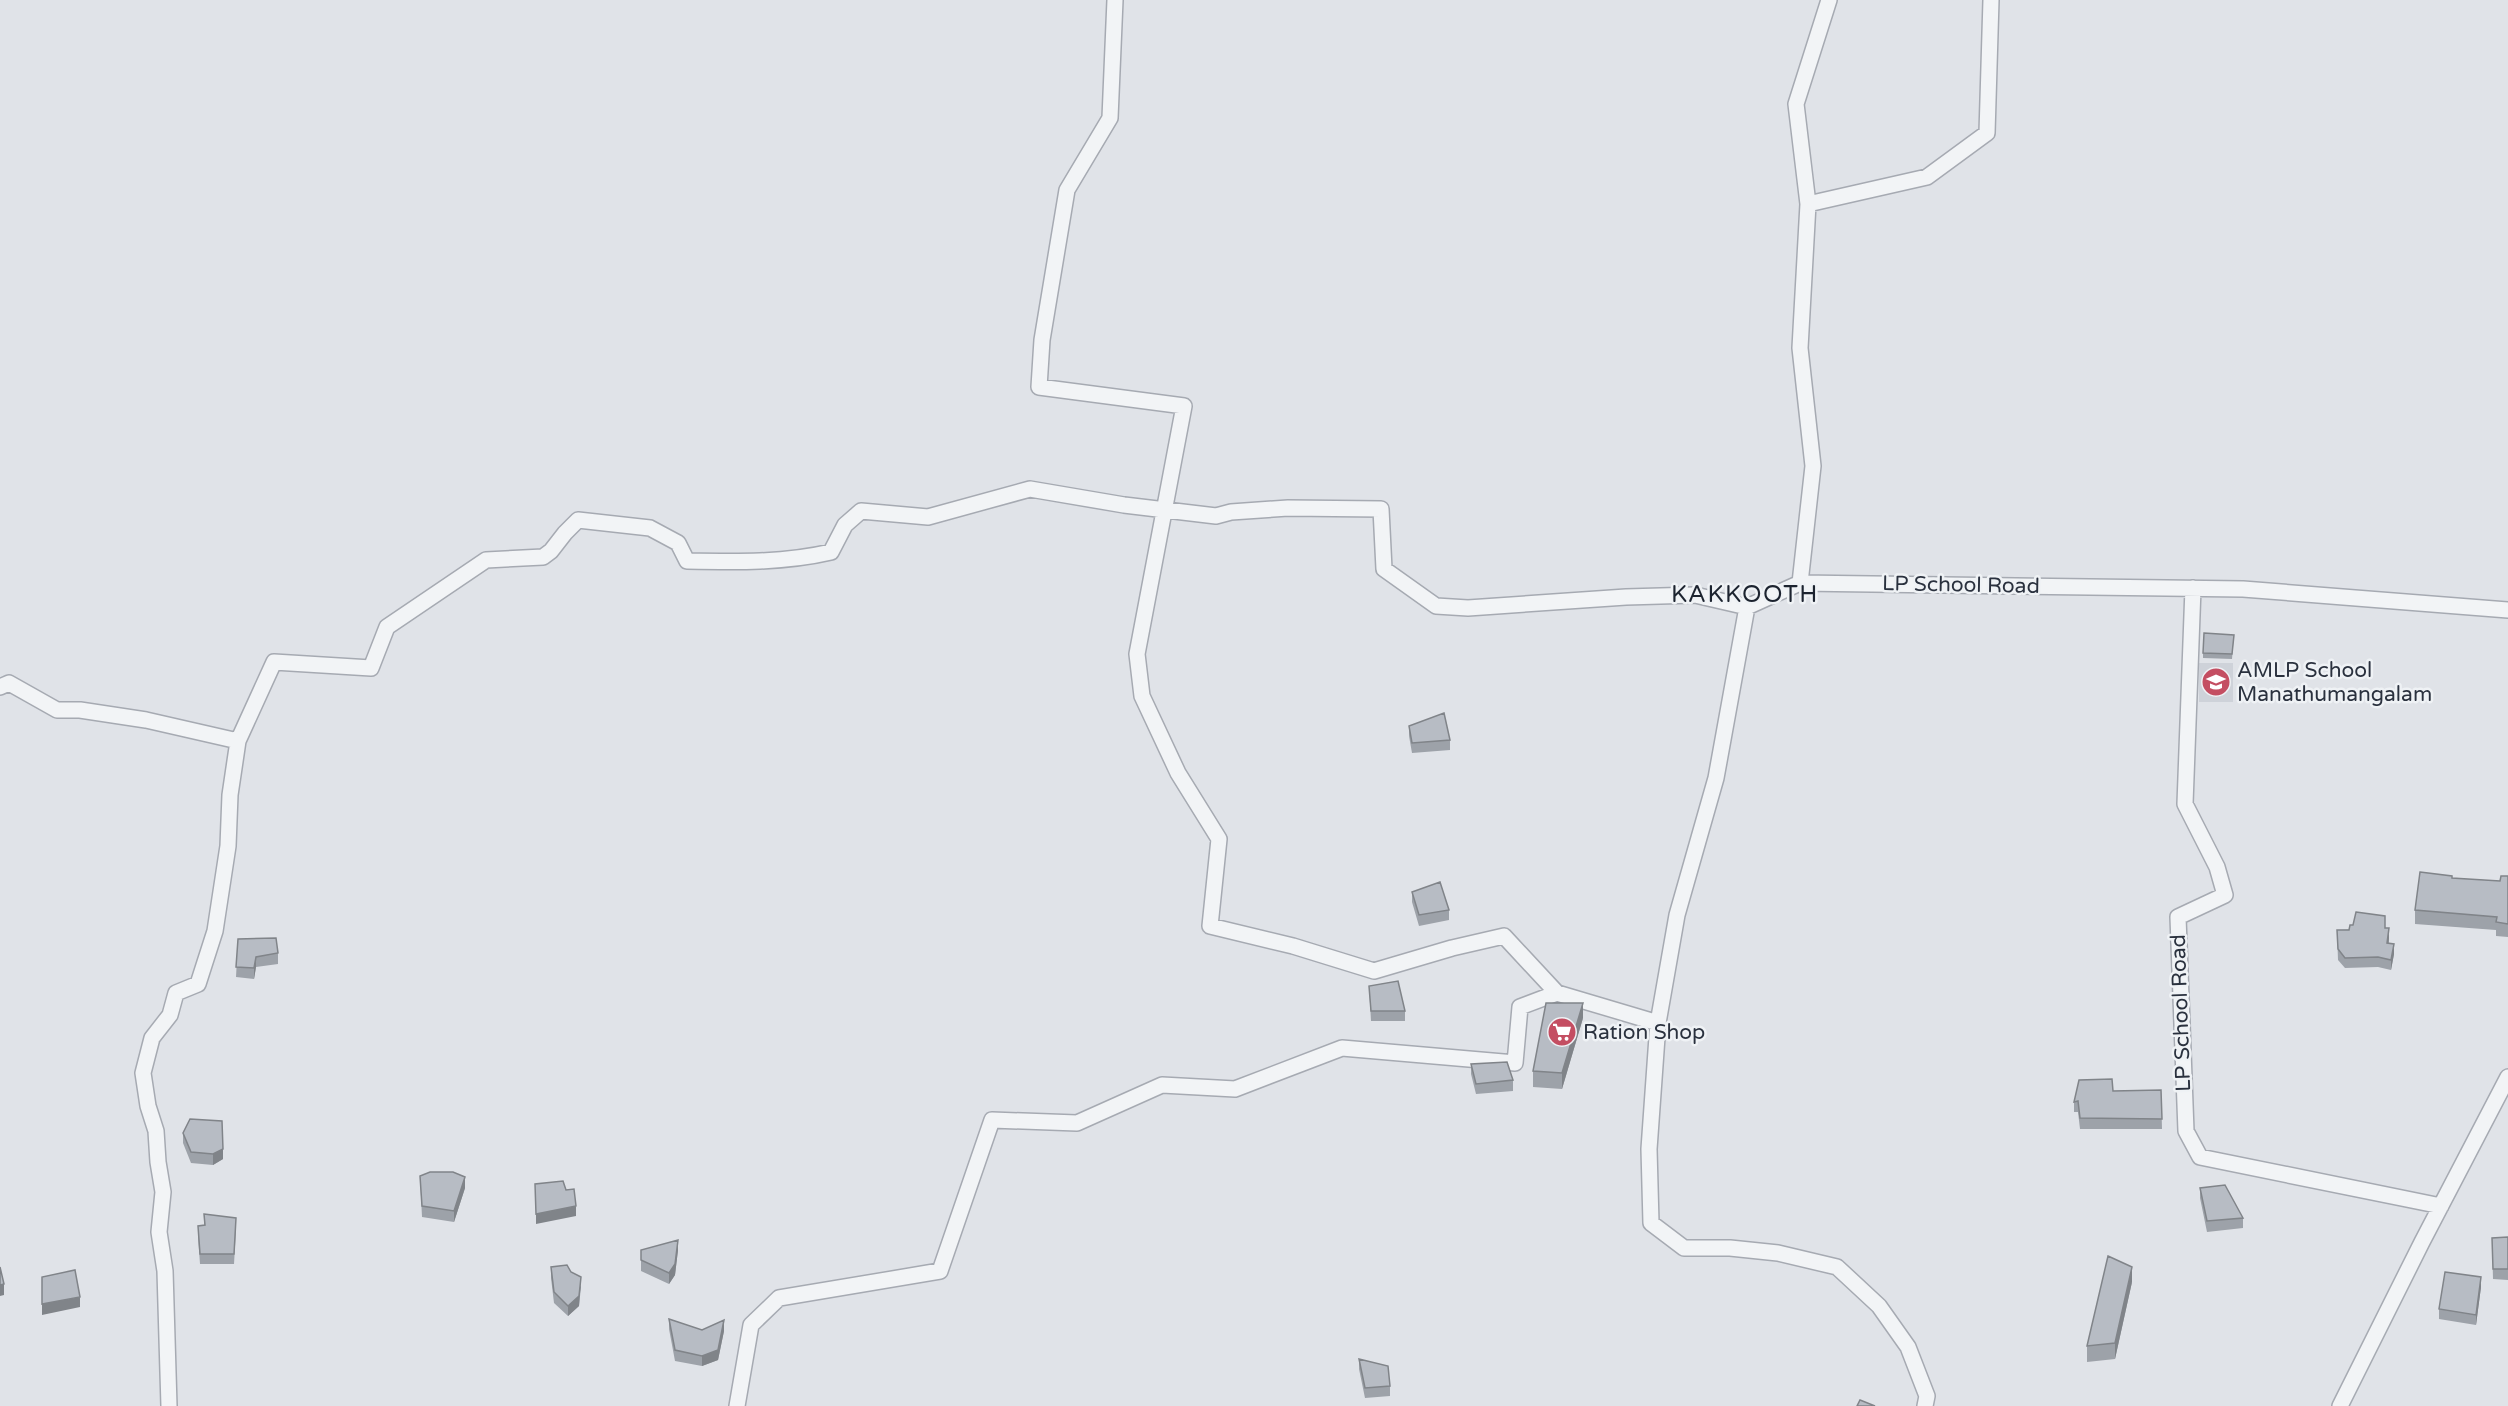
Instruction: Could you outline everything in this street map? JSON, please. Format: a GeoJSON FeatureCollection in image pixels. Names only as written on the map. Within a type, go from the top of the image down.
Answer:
{"type":"FeatureCollection","features":[{"type":"Feature","properties":{"kind":"street"},"geometry":{"type":"LineString","coordinates":[[1115,0],[1110,118],[1066,190],[1042,340],[1039,387],[1184,406],[1137,654],[1142,696],[1178,773],[1219,839],[1210,926],[1293,946],[1374,971],[1452,948],[1504,936],[1557,993],[1658,1023]]}},
{"type":"Feature","properties":{"kind":"street"},"geometry":{"type":"LineString","coordinates":[[170,1406],[165,1271],[159,1232],[164,1192],[158,1162],[156,1131],[148,1106],[143,1073],[152,1038],[170,1015],[176,993],[198,984],[215,931],[228,846],[230,795],[238,741],[274,662],[371,668],[387,627],[486,560],[543,557],[578,520],[650,528],[678,543],[687,561],[797,560],[831,552],[845,525],[861,510],[928,517],[1030,489],[1216,516],[1231,512],[1288,508],[1381,509],[1384,569],[1436,606],[1468,608],[1695,594],[1747,607],[1800,583],[1813,466],[1800,348],[1808,204],[1796,104],[1830,0]]}},
{"type":"Feature","properties":{"kind":"street"},"geometry":{"type":"LineString","coordinates":[[1808,204],[1927,177],[1987,133],[1991,0]]}},
{"type":"Feature","properties":{"kind":"street","name":"LP School Road"},"geometry":{"type":"LineString","coordinates":[[1800,583],[2242,589],[2508,610]]}},
{"type":"Feature","properties":{"kind":"street","name":"LP School Road"},"geometry":{"type":"LineString","coordinates":[[2193,588],[2185,804],[2217,867],[2225,895],[2178,917],[2187,1131],[2200,1157],[2441,1206]]}},
{"type":"Feature","properties":{"kind":"street"},"geometry":{"type":"LineString","coordinates":[[1747,607],[1716,778],[1677,915],[1658,1023],[1649,1149],[1651,1223],[1684,1248],[1730,1248],[1778,1253],[1837,1267],[1879,1306],[1908,1347],[1927,1396],[1925,1406]]}},
{"type":"Feature","properties":{"kind":"street"},"geometry":{"type":"LineString","coordinates":[[0,687],[9,683],[57,710],[80,710],[147,720],[238,741]]}},
{"type":"Feature","properties":{"kind":"street"},"geometry":{"type":"LineString","coordinates":[[737,1406],[751,1325],[779,1298],[940,1271],[992,1120],[1077,1123],[1162,1085],[1235,1089],[1342,1048],[1515,1063],[1520,1007],[1557,993]]}},
{"type":"Feature","properties":{"kind":"street"},"geometry":{"type":"LineString","coordinates":[[2340,1406],[2508,1077]]}},
{"type":"Feature","properties":{"kind":"shaded area","name":"AMLP School Manathumangalam"},"geometry":{"type":"Polygon","coordinates":[[[2199,663],[2233,663],[2233,702],[2199,702],[2199,663]]]}},
{"type":"Feature","properties":{"kind":"building"},"geometry":{"type":"Polygon","coordinates":[[[2204,633],[2234,635],[2232,654],[2203,653],[2204,633]]]}},
{"type":"Feature","properties":{"kind":"building"},"geometry":{"type":"Polygon","coordinates":[[[1444,713],[1450,740],[1412,743],[1409,726],[1444,713]]]}},
{"type":"Feature","properties":{"kind":"building"},"geometry":{"type":"Polygon","coordinates":[[[2420,872],[2452,876],[2452,878],[2500,881],[2501,876],[2508,876],[2508,924],[2496,922],[2497,917],[2415,910],[2420,872]]]}},
{"type":"Feature","properties":{"kind":"building"},"geometry":{"type":"Polygon","coordinates":[[[1440,882],[1449,910],[1419,915],[1412,892],[1440,882]]]}},
{"type":"Feature","properties":{"kind":"building"},"geometry":{"type":"Polygon","coordinates":[[[2356,912],[2385,916],[2385,928],[2389,928],[2387,943],[2394,944],[2391,960],[2378,957],[2345,958],[2338,949],[2337,930],[2349,930],[2350,925],[2353,925],[2356,912]]]}},
{"type":"Feature","properties":{"kind":"building"},"geometry":{"type":"Polygon","coordinates":[[[276,938],[278,953],[256,957],[254,968],[236,967],[238,939],[276,938]]]}},
{"type":"Feature","properties":{"kind":"building"},"geometry":{"type":"Polygon","coordinates":[[[1398,981],[1405,1011],[1371,1011],[1369,986],[1398,981]]]}},
{"type":"Feature","properties":{"kind":"building"},"geometry":{"type":"Polygon","coordinates":[[[1546,1003],[1583,1003],[1562,1073],[1533,1071],[1546,1003]]]}},
{"type":"Feature","properties":{"kind":"building"},"geometry":{"type":"Polygon","coordinates":[[[1507,1062],[1513,1080],[1476,1084],[1471,1064],[1507,1062]]]}},
{"type":"Feature","properties":{"kind":"building"},"geometry":{"type":"Polygon","coordinates":[[[2112,1079],[2113,1091],[2161,1090],[2162,1119],[2080,1118],[2078,1101],[2074,1102],[2079,1080],[2112,1079]]]}},
{"type":"Feature","properties":{"kind":"building"},"geometry":{"type":"Polygon","coordinates":[[[190,1119],[222,1121],[223,1149],[213,1154],[191,1152],[183,1133],[190,1119]]]}},
{"type":"Feature","properties":{"kind":"building"},"geometry":{"type":"Polygon","coordinates":[[[430,1172],[453,1172],[465,1177],[454,1211],[422,1206],[420,1176],[430,1172]]]}},
{"type":"Feature","properties":{"kind":"building"},"geometry":{"type":"Polygon","coordinates":[[[563,1181],[566,1190],[574,1189],[576,1206],[536,1214],[535,1184],[563,1181]]]}},
{"type":"Feature","properties":{"kind":"building"},"geometry":{"type":"Polygon","coordinates":[[[2225,1185],[2243,1218],[2207,1221],[2200,1188],[2225,1185]]]}},
{"type":"Feature","properties":{"kind":"building"},"geometry":{"type":"Polygon","coordinates":[[[204,1214],[236,1218],[234,1254],[200,1254],[198,1226],[205,1225],[204,1214]]]}},
{"type":"Feature","properties":{"kind":"building"},"geometry":{"type":"Polygon","coordinates":[[[2508,1237],[2508,1269],[2493,1269],[2492,1238],[2508,1237]]]}},
{"type":"Feature","properties":{"kind":"building"},"geometry":{"type":"Polygon","coordinates":[[[678,1240],[675,1264],[669,1273],[641,1260],[641,1250],[678,1240]]]}},
{"type":"Feature","properties":{"kind":"building"},"geometry":{"type":"Polygon","coordinates":[[[2108,1256],[2132,1267],[2115,1343],[2087,1346],[2108,1256]]]}},
{"type":"Feature","properties":{"kind":"building"},"geometry":{"type":"Polygon","coordinates":[[[567,1265],[571,1272],[581,1277],[579,1296],[568,1306],[554,1292],[551,1267],[567,1265]]]}},
{"type":"Feature","properties":{"kind":"building"},"geometry":{"type":"Polygon","coordinates":[[[0,1267],[4,1284],[0,1285],[0,1267]]]}},
{"type":"Feature","properties":{"kind":"building"},"geometry":{"type":"Polygon","coordinates":[[[75,1270],[80,1297],[42,1304],[42,1277],[75,1270]]]}},
{"type":"Feature","properties":{"kind":"building"},"geometry":{"type":"Polygon","coordinates":[[[2445,1272],[2481,1277],[2476,1315],[2439,1309],[2445,1272]]]}},
{"type":"Feature","properties":{"kind":"building"},"geometry":{"type":"Polygon","coordinates":[[[669,1319],[702,1330],[724,1320],[718,1350],[702,1356],[675,1350],[669,1319]]]}},
{"type":"Feature","properties":{"kind":"building"},"geometry":{"type":"Polygon","coordinates":[[[1359,1359],[1388,1366],[1390,1386],[1365,1388],[1359,1359]]]}},
{"type":"Feature","properties":{"kind":"building"},"geometry":{"type":"Polygon","coordinates":[[[1860,1400],[1875,1406],[1857,1406],[1860,1400]]]}},
{"type":"Feature","properties":{"kind":"place","name":"AMLP School Manathumangalam"},"geometry":{"type":"Point","coordinates":[2216,682]}},
{"type":"Feature","properties":{"kind":"place","name":"Ration Shop"},"geometry":{"type":"Point","coordinates":[1562,1032]}},
{"type":"Feature","properties":{"kind":"district","name":"KAKKOOTH"},"geometry":{"type":"Point","coordinates":[1745,594]}}]}
